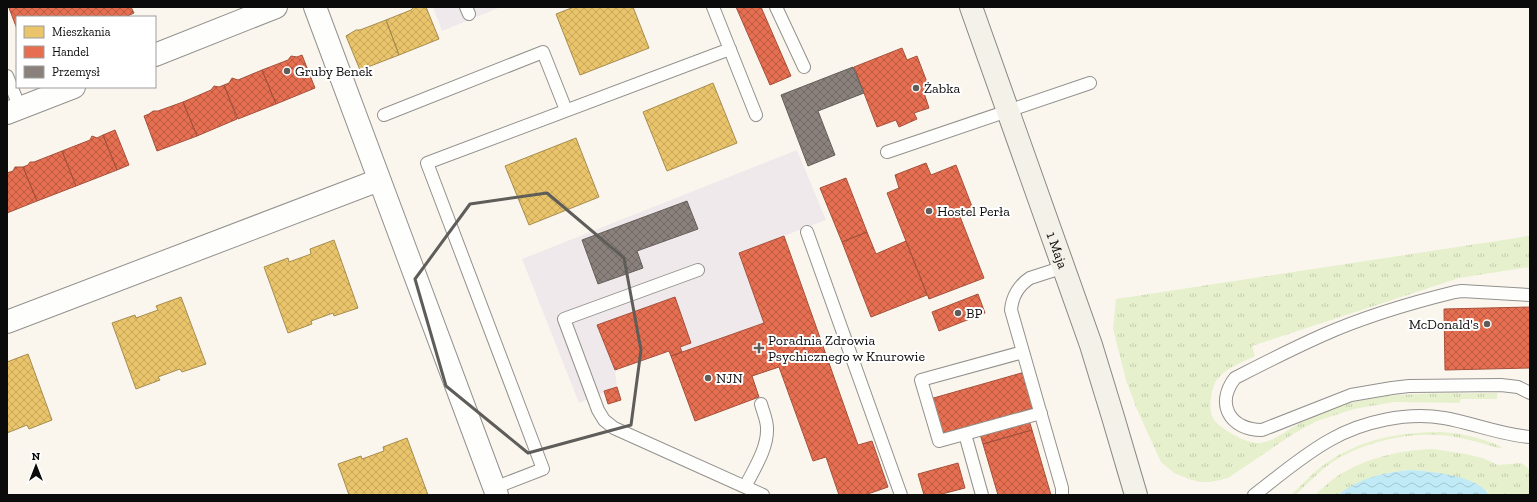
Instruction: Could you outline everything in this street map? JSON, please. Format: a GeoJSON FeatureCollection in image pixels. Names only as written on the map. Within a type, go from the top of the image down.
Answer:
{"type":"FeatureCollection","features":[{"type":"Feature","properties":{"kind":"street"},"geometry":{"type":"LineString","coordinates":[[156,55],[276,7]]}},
{"type":"Feature","properties":{"kind":"street"},"geometry":{"type":"LineString","coordinates":[[315,7],[496,492]]}},
{"type":"Feature","properties":{"kind":"street","name":"1 Maja"},"geometry":{"type":"LineString","coordinates":[[971,7],[1064,267],[1111,410],[1136,495]]}},
{"type":"Feature","properties":{"kind":"street"},"geometry":{"type":"LineString","coordinates":[[13,111],[71,88]]}},
{"type":"Feature","properties":{"kind":"street"},"geometry":{"type":"LineString","coordinates":[[7,322],[379,180]]}},
{"type":"Feature","properties":{"kind":"lane"},"geometry":{"type":"LineString","coordinates":[[713,7],[756,115]]}},
{"type":"Feature","properties":{"kind":"lane"},"geometry":{"type":"LineString","coordinates":[[776,7],[804,67]]}},
{"type":"Feature","properties":{"kind":"lane"},"geometry":{"type":"LineString","coordinates":[[496,492],[543,470],[427,163],[730,48]]}},
{"type":"Feature","properties":{"kind":"lane"},"geometry":{"type":"LineString","coordinates":[[384,115],[543,52],[566,110]]}},
{"type":"Feature","properties":{"kind":"lane"},"geometry":{"type":"LineString","coordinates":[[7,76],[13,111]]}},
{"type":"Feature","properties":{"kind":"lane"},"geometry":{"type":"LineString","coordinates":[[887,152],[1090,83]]}},
{"type":"Feature","properties":{"kind":"lane"},"geometry":{"type":"LineString","coordinates":[[807,232],[901,495]]}},
{"type":"Feature","properties":{"kind":"lane"},"geometry":{"type":"LineString","coordinates":[[1062,495],[1062,488],[1011,310],[1013,299],[1022,285],[1030,278],[1064,267]]}},
{"type":"Feature","properties":{"kind":"lane"},"geometry":{"type":"LineString","coordinates":[[698,270],[564,319],[592,397],[604,420],[614,428],[763,495]]}},
{"type":"Feature","properties":{"kind":"lane"},"geometry":{"type":"LineString","coordinates":[[1530,294],[1455,292],[1413,302],[1351,324],[1323,335],[1235,378],[1229,386],[1226,395],[1226,404],[1229,414],[1234,422],[1252,430],[1262,430],[1351,395],[1392,388],[1501,385],[1518,387],[1530,393]]}},
{"type":"Feature","properties":{"kind":"lane"},"geometry":{"type":"LineString","coordinates":[[1023,352],[921,380],[939,441],[1041,412]]}},
{"type":"Feature","properties":{"kind":"lane"},"geometry":{"type":"LineString","coordinates":[[745,487],[764,448],[767,437],[767,427],[760,404]]}},
{"type":"Feature","properties":{"kind":"lane"},"geometry":{"type":"LineString","coordinates":[[1254,495],[1315,449],[1331,440],[1358,427],[1393,418],[1414,416],[1443,418],[1461,421],[1509,434],[1530,437]]}},
{"type":"Feature","properties":{"kind":"lane"},"geometry":{"type":"LineString","coordinates":[[965,434],[982,495]]}},
{"type":"Feature","properties":{"kind":"highlighted area"},"geometry":{"type":"Polygon","coordinates":[[[547,193],[624,258],[641,350],[631,425],[528,453],[446,386],[415,279],[470,204],[547,193]]]}},
{"type":"Feature","properties":{"kind":"shaded area"},"geometry":{"type":"Polygon","coordinates":[[[433,7],[501,7],[442,31],[433,7]]]}},
{"type":"Feature","properties":{"kind":"shaded area"},"geometry":{"type":"Polygon","coordinates":[[[797,150],[826,220],[739,253],[764,323],[671,356],[669,351],[615,370],[617,387],[579,403],[522,259],[797,150]]]}},
{"type":"Feature","properties":{"kind":"green space"},"geometry":{"type":"Polygon","coordinates":[[[1530,236],[1530,267],[1459,278],[1252,346],[1255,356],[1226,371],[1217,380],[1214,385],[1210,406],[1213,418],[1220,426],[1240,438],[1252,442],[1262,443],[1319,414],[1353,402],[1373,398],[1435,393],[1497,393],[1497,399],[1461,399],[1459,403],[1394,402],[1354,409],[1317,421],[1293,434],[1228,478],[1211,482],[1200,482],[1174,473],[1161,462],[1136,407],[1126,380],[1113,329],[1116,299],[1530,236]]]}},
{"type":"Feature","properties":{"kind":"green space"},"geometry":{"type":"Polygon","coordinates":[[[1424,432],[1439,432],[1471,436],[1502,447],[1498,448],[1460,438],[1438,435],[1408,436],[1377,442],[1362,447],[1334,461],[1295,495],[1291,495],[1320,468],[1338,456],[1365,443],[1394,436],[1424,432]]]}},
{"type":"Feature","properties":{"kind":"green space"},"geometry":{"type":"Polygon","coordinates":[[[1433,449],[1466,454],[1482,458],[1498,465],[1521,463],[1527,467],[1530,472],[1530,495],[1489,495],[1488,491],[1426,471],[1410,470],[1377,476],[1363,481],[1338,495],[1315,495],[1328,483],[1347,470],[1371,460],[1395,453],[1433,449]]]}},
{"type":"Feature","properties":{"kind":"water"},"geometry":{"type":"Polygon","coordinates":[[[1410,470],[1441,473],[1465,479],[1484,489],[1489,495],[1338,495],[1346,489],[1372,477],[1391,472],[1410,470]]]}},
{"type":"Feature","properties":{"kind":"building: Mieszkania"},"geometry":{"type":"Polygon","coordinates":[[[414,7],[426,7],[439,39],[399,55],[386,20],[411,10],[414,7]]]}},
{"type":"Feature","properties":{"kind":"building: Mieszkania"},"geometry":{"type":"Polygon","coordinates":[[[574,7],[633,7],[649,48],[580,75],[556,14],[574,7]]]}},
{"type":"Feature","properties":{"kind":"building: Mieszkania"},"geometry":{"type":"Polygon","coordinates":[[[386,20],[399,55],[360,70],[346,36],[356,30],[360,30],[386,20]]]}},
{"type":"Feature","properties":{"kind":"building: Mieszkania"},"geometry":{"type":"Polygon","coordinates":[[[713,83],[737,143],[667,171],[643,112],[713,83]]]}},
{"type":"Feature","properties":{"kind":"building: Mieszkania"},"geometry":{"type":"Polygon","coordinates":[[[576,138],[599,197],[529,225],[505,166],[576,138]]]}},
{"type":"Feature","properties":{"kind":"building: Mieszkania"},"geometry":{"type":"Polygon","coordinates":[[[334,240],[358,308],[334,316],[333,313],[311,321],[312,324],[288,333],[264,267],[288,258],[289,262],[311,254],[310,249],[334,240]]]}},
{"type":"Feature","properties":{"kind":"building: Mieszkania"},"geometry":{"type":"Polygon","coordinates":[[[181,297],[206,364],[182,372],[180,369],[158,377],[160,380],[136,389],[112,323],[135,315],[136,318],[158,310],[156,306],[181,297]]]}},
{"type":"Feature","properties":{"kind":"building: Mieszkania"},"geometry":{"type":"Polygon","coordinates":[[[28,354],[52,420],[29,429],[27,425],[7,433],[7,362],[28,354]]]}},
{"type":"Feature","properties":{"kind":"building: Mieszkania"},"geometry":{"type":"Polygon","coordinates":[[[407,438],[428,495],[349,495],[338,464],[361,456],[362,459],[384,451],[383,447],[407,438]]]}},
{"type":"Feature","properties":{"kind":"building: Handel"},"geometry":{"type":"Polygon","coordinates":[[[131,7],[134,13],[127,16],[16,16],[16,26],[9,8],[131,7]]]}},
{"type":"Feature","properties":{"kind":"building: Handel"},"geometry":{"type":"Polygon","coordinates":[[[736,7],[761,7],[791,76],[770,85],[736,7]]]}},
{"type":"Feature","properties":{"kind":"building: Handel"},"geometry":{"type":"Polygon","coordinates":[[[902,48],[907,60],[917,56],[930,90],[924,93],[929,108],[914,113],[917,119],[899,127],[896,120],[877,127],[854,67],[902,48]]]}},
{"type":"Feature","properties":{"kind":"building: Handel"},"geometry":{"type":"Polygon","coordinates":[[[302,55],[315,88],[276,104],[262,70],[288,60],[291,56],[297,57],[302,55]]]}},
{"type":"Feature","properties":{"kind":"building: Handel"},"geometry":{"type":"Polygon","coordinates":[[[262,70],[276,104],[238,119],[224,85],[229,83],[232,78],[238,80],[262,70]]]}},
{"type":"Feature","properties":{"kind":"building: Handel"},"geometry":{"type":"Polygon","coordinates":[[[224,85],[237,119],[197,136],[183,102],[211,90],[214,86],[219,87],[224,85]]]}},
{"type":"Feature","properties":{"kind":"building: Handel"},"geometry":{"type":"Polygon","coordinates":[[[183,102],[197,136],[157,151],[144,116],[153,111],[158,111],[183,102]]]}},
{"type":"Feature","properties":{"kind":"building: Handel"},"geometry":{"type":"Polygon","coordinates":[[[115,130],[129,165],[117,170],[103,135],[115,130]]]}},
{"type":"Feature","properties":{"kind":"building: Handel"},"geometry":{"type":"Polygon","coordinates":[[[103,135],[117,170],[76,186],[62,151],[90,140],[92,136],[97,138],[103,135]]]}},
{"type":"Feature","properties":{"kind":"building: Handel"},"geometry":{"type":"Polygon","coordinates":[[[62,151],[76,186],[37,201],[23,167],[28,165],[30,162],[34,162],[62,151]]]}},
{"type":"Feature","properties":{"kind":"building: Handel"},"geometry":{"type":"Polygon","coordinates":[[[926,163],[931,175],[956,165],[973,209],[959,214],[984,278],[929,299],[887,193],[899,188],[895,175],[926,163]]]}},
{"type":"Feature","properties":{"kind":"building: Handel"},"geometry":{"type":"Polygon","coordinates":[[[15,167],[23,167],[37,201],[7,213],[7,173],[13,171],[15,167]]]}},
{"type":"Feature","properties":{"kind":"building: Handel"},"geometry":{"type":"Polygon","coordinates":[[[846,178],[867,232],[842,242],[820,188],[846,178]]]}},
{"type":"Feature","properties":{"kind":"building: Handel"},"geometry":{"type":"Polygon","coordinates":[[[867,232],[876,254],[906,241],[927,295],[871,317],[842,242],[867,232]]]}},
{"type":"Feature","properties":{"kind":"building: Handel"},"geometry":{"type":"Polygon","coordinates":[[[784,236],[858,445],[872,441],[888,487],[865,495],[839,495],[826,457],[813,461],[779,367],[752,376],[759,397],[695,421],[671,356],[764,323],[739,253],[784,236]]]}},
{"type":"Feature","properties":{"kind":"building: Handel","name":"BP"},"geometry":{"type":"Polygon","coordinates":[[[978,294],[985,313],[939,331],[932,312],[978,294]]]}},
{"type":"Feature","properties":{"kind":"building: Handel"},"geometry":{"type":"Polygon","coordinates":[[[675,297],[691,343],[680,347],[682,352],[671,356],[669,351],[615,370],[597,325],[675,297]]]}},
{"type":"Feature","properties":{"kind":"building: Handel","name":"McDonald's"},"geometry":{"type":"Polygon","coordinates":[[[1530,307],[1530,368],[1445,370],[1444,309],[1530,307]]]}},
{"type":"Feature","properties":{"kind":"building: Handel"},"geometry":{"type":"Polygon","coordinates":[[[1032,370],[1042,406],[1026,410],[1032,430],[983,444],[977,424],[940,434],[930,399],[1032,370]]]}},
{"type":"Feature","properties":{"kind":"building: Handel"},"geometry":{"type":"Polygon","coordinates":[[[617,387],[621,400],[608,404],[604,391],[617,387]]]}},
{"type":"Feature","properties":{"kind":"building: Handel"},"geometry":{"type":"Polygon","coordinates":[[[1032,430],[1051,495],[998,495],[983,444],[1032,430]]]}},
{"type":"Feature","properties":{"kind":"building: Handel"},"geometry":{"type":"Polygon","coordinates":[[[958,463],[965,488],[938,495],[924,495],[918,474],[958,463]]]}},
{"type":"Feature","properties":{"kind":"building: Przemysł"},"geometry":{"type":"Polygon","coordinates":[[[853,67],[864,93],[818,111],[835,155],[808,166],[781,95],[853,67]]]}},
{"type":"Feature","properties":{"kind":"building: Przemysł"},"geometry":{"type":"Polygon","coordinates":[[[687,201],[698,229],[637,251],[643,268],[598,284],[582,240],[687,201]]]}},
{"type":"Feature","properties":{"kind":"place","name":"Gruby Benek"},"geometry":{"type":"Point","coordinates":[287,71]}},
{"type":"Feature","properties":{"kind":"place","name":"Żabka"},"geometry":{"type":"Point","coordinates":[916,88]}},
{"type":"Feature","properties":{"kind":"place","name":"Hostel Perła"},"geometry":{"type":"Point","coordinates":[929,211]}},
{"type":"Feature","properties":{"kind":"place","name":"BP"},"geometry":{"type":"Point","coordinates":[958,313]}},
{"type":"Feature","properties":{"kind":"place","name":"McDonald's"},"geometry":{"type":"Point","coordinates":[1487,324]}},
{"type":"Feature","properties":{"kind":"place","name":"Poradnia Zdrowia Psychicznego w Knurowie"},"geometry":{"type":"Point","coordinates":[759,348]}},
{"type":"Feature","properties":{"kind":"place","name":"NJN"},"geometry":{"type":"Point","coordinates":[708,378]}}]}
